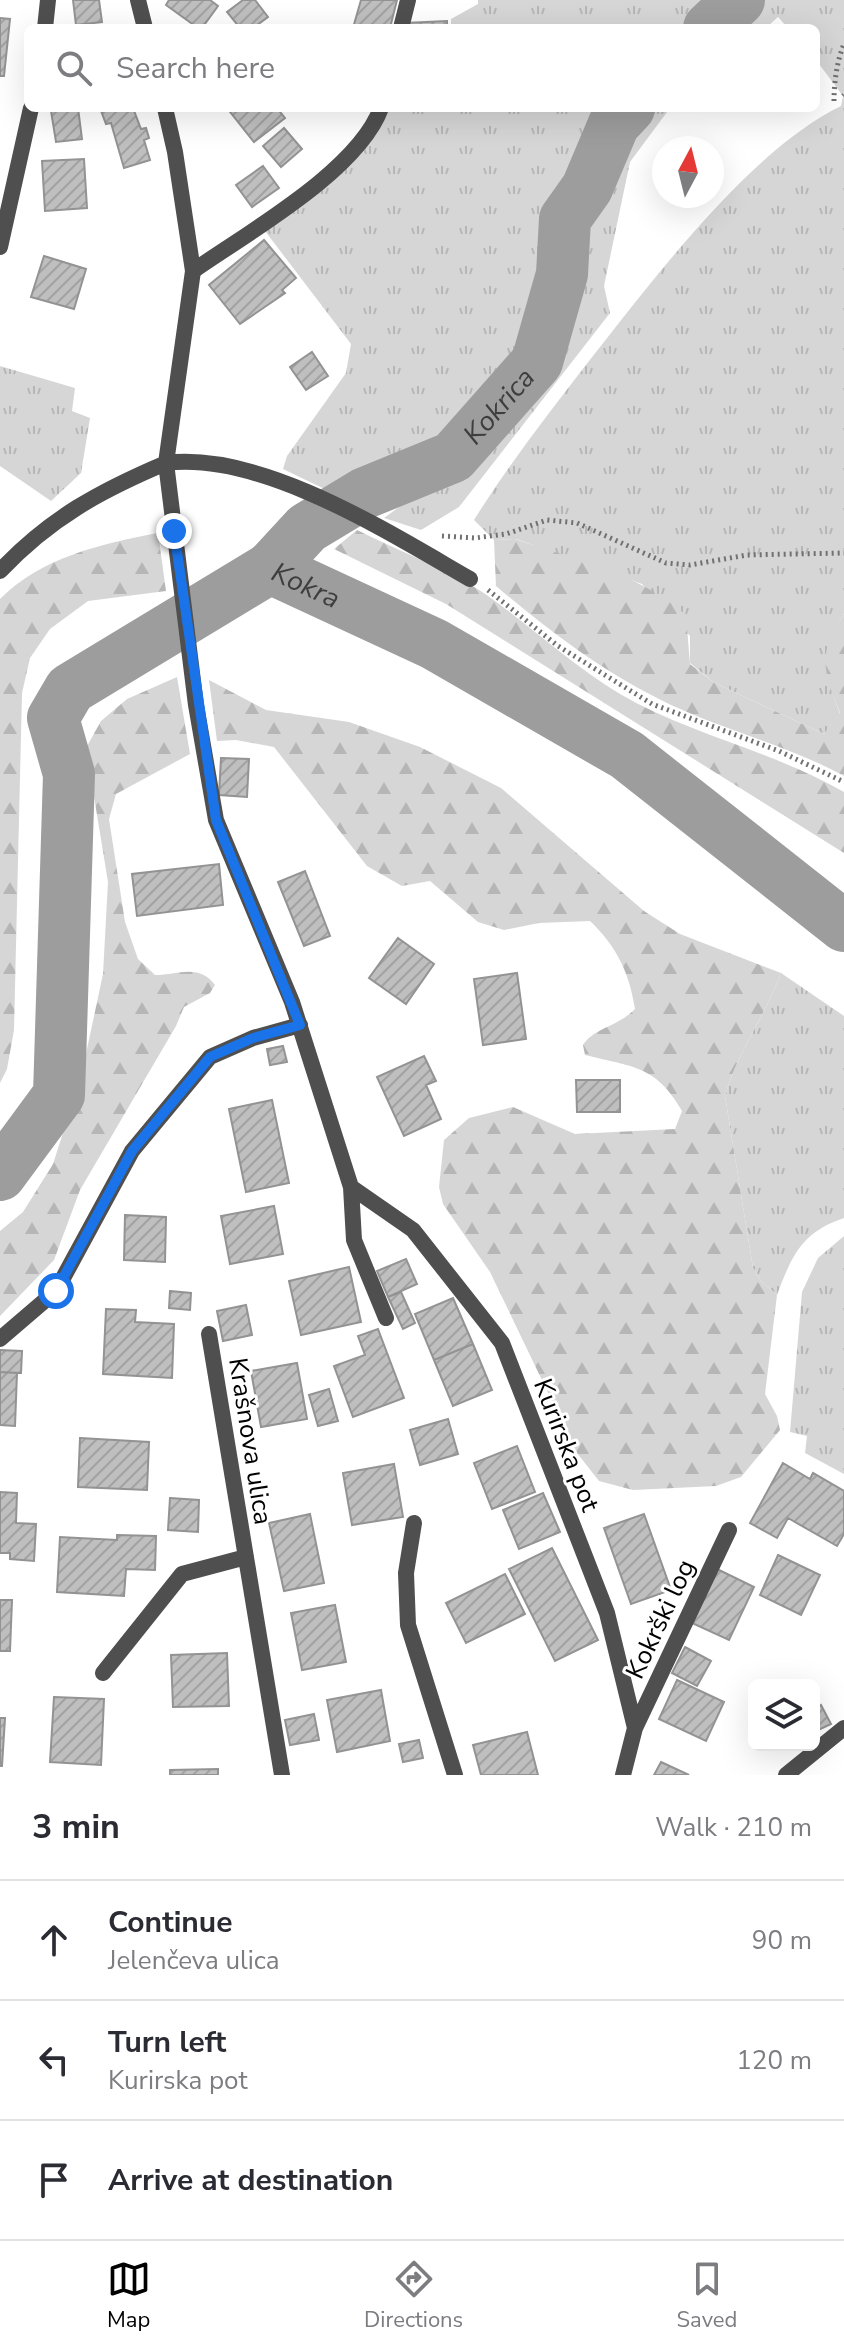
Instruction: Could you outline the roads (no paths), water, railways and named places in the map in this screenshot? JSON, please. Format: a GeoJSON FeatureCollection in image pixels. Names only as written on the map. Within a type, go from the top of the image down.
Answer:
{"type":"FeatureCollection","features":[{"type":"Feature","properties":{"kind":"street"},"geometry":{"type":"LineString","coordinates":[[45,24],[48,0]]}},
{"type":"Feature","properties":{"kind":"street"},"geometry":{"type":"LineString","coordinates":[[138,0],[144,24]]}},
{"type":"Feature","properties":{"kind":"street"},"geometry":{"type":"LineString","coordinates":[[402,24],[408,0]]}},
{"type":"Feature","properties":{"kind":"street"},"geometry":{"type":"LineString","coordinates":[[0,247],[30,112]]}},
{"type":"Feature","properties":{"kind":"street"},"geometry":{"type":"LineString","coordinates":[[166,112],[193,271],[166,463],[196,705],[216,820],[300,1025],[351,1187],[354,1240],[386,1318]]}},
{"type":"Feature","properties":{"kind":"street"},"geometry":{"type":"LineString","coordinates":[[193,271],[324,179],[356,149],[379,112]]}},
{"type":"Feature","properties":{"kind":"street"},"geometry":{"type":"LineString","coordinates":[[0,571],[32,537],[101,490],[166,463],[190,460],[252,470],[279,480],[393,536],[470,579]]}},
{"type":"Feature","properties":{"kind":"street"},"geometry":{"type":"LineString","coordinates":[[0,1339],[56,1291],[132,1151],[210,1057],[253,1038],[300,1025]]}},
{"type":"Feature","properties":{"kind":"street","name":"Kurirska pot"},"geometry":{"type":"LineString","coordinates":[[351,1187],[413,1230],[502,1343],[607,1613],[635,1728],[623,1775]]}},
{"type":"Feature","properties":{"kind":"street","name":"Krašnova ulica"},"geometry":{"type":"LineString","coordinates":[[209,1334],[282,1775]]}},
{"type":"Feature","properties":{"kind":"street"},"geometry":{"type":"LineString","coordinates":[[414,1523],[406,1573],[408,1625],[455,1775]]}},
{"type":"Feature","properties":{"kind":"street","name":"Kokrški log"},"geometry":{"type":"LineString","coordinates":[[635,1728],[729,1530]]}},
{"type":"Feature","properties":{"kind":"street","name":"Krašnova ulica"},"geometry":{"type":"LineString","coordinates":[[103,1673],[182,1574],[246,1557]]}},
{"type":"Feature","properties":{"kind":"street"},"geometry":{"type":"LineString","coordinates":[[786,1775],[844,1728]]}},
{"type":"Feature","properties":{"kind":"waterway","name":"Kokrica"},"geometry":{"type":"LineString","coordinates":[[713,24],[739,0]]}},
{"type":"Feature","properties":{"kind":"waterway","name":"Kokrica"},"geometry":{"type":"LineString","coordinates":[[270,568],[307,528],[365,493],[453,457],[537,362],[562,274],[565,219],[587,188],[614,124],[625,112]]}},
{"type":"Feature","properties":{"kind":"waterway","name":"Kokra"},"geometry":{"type":"LineString","coordinates":[[0,1175],[59,1095],[69,774],[53,718],[70,689],[270,568],[434,644],[627,755],[844,926]]}}]}
